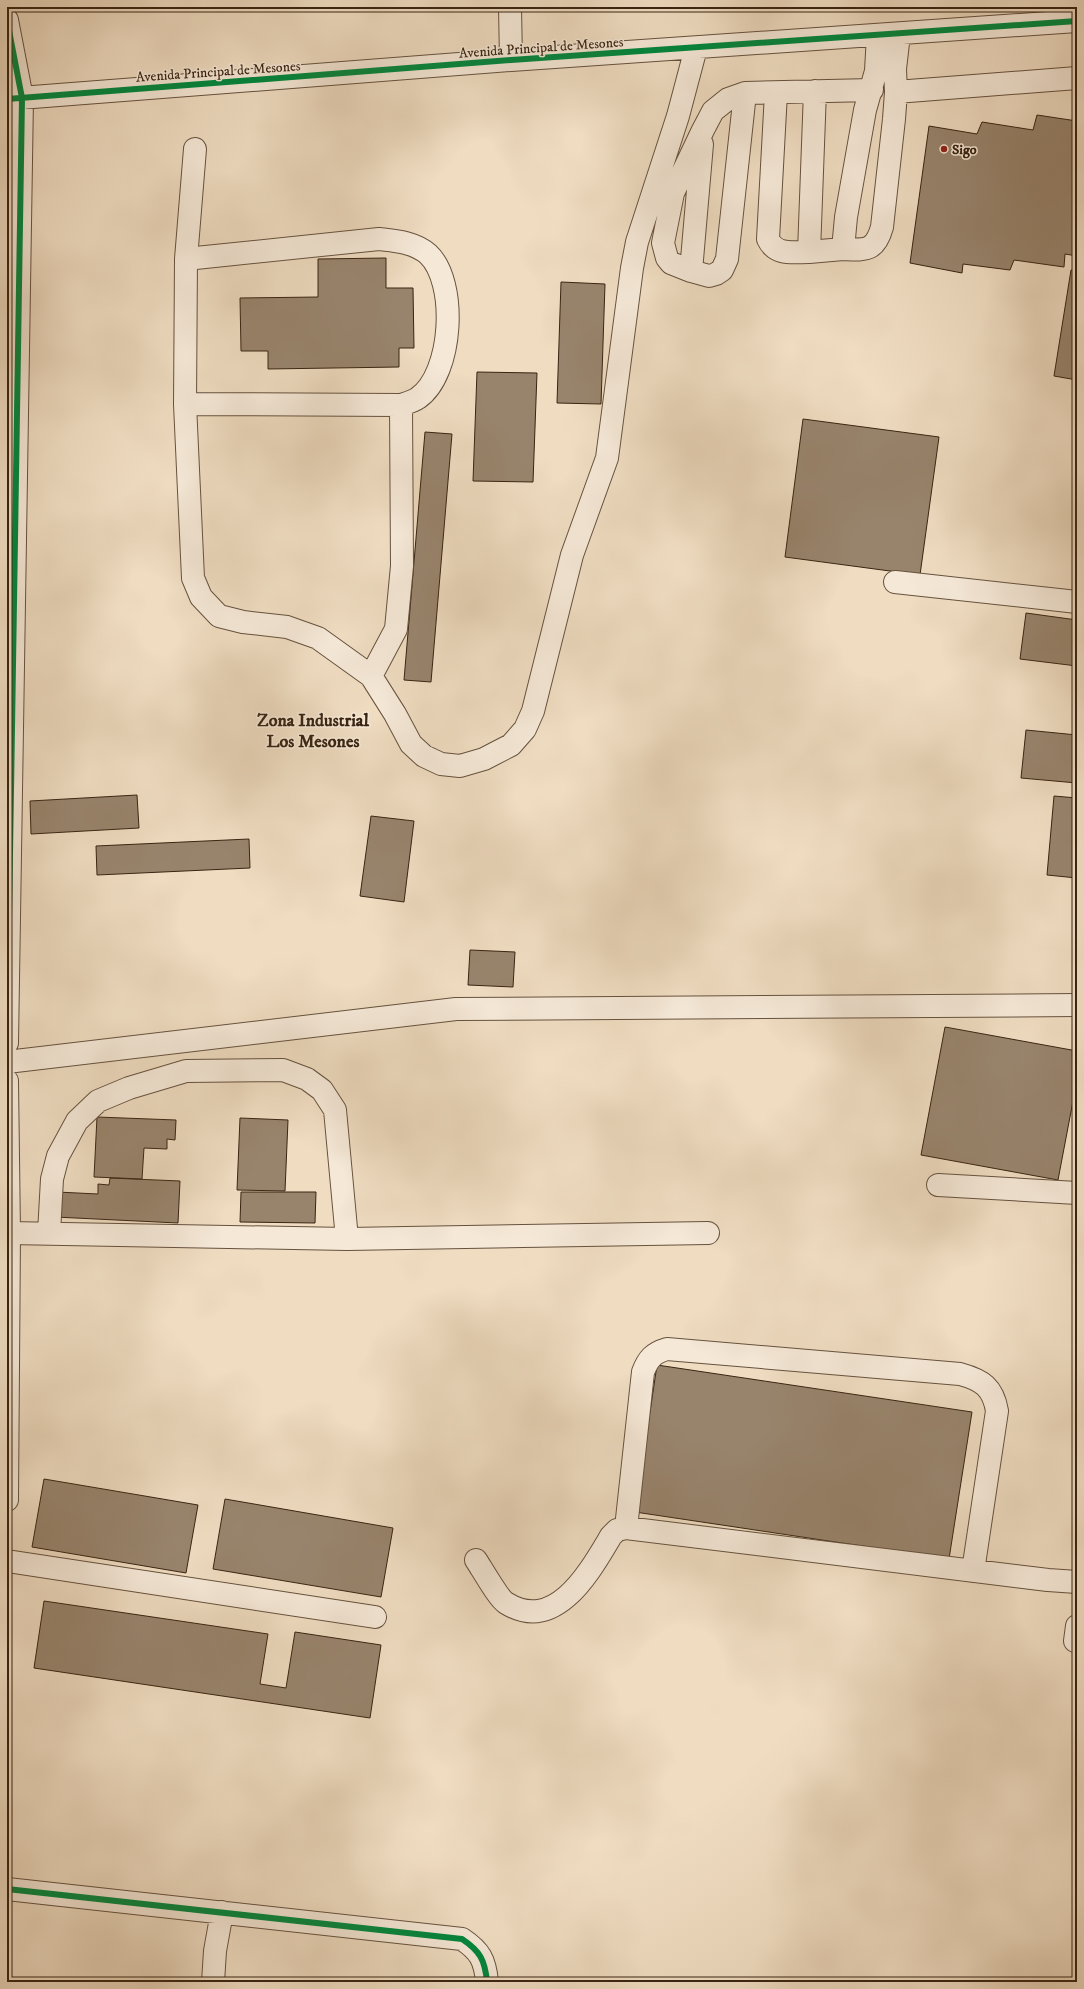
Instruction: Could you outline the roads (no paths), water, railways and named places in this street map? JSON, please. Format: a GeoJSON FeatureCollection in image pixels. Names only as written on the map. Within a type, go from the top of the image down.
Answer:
{"type":"FeatureCollection","features":[{"type":"Feature","properties":{"kind":"street"},"geometry":{"type":"LineString","coordinates":[[510,7],[511,60]]}},
{"type":"Feature","properties":{"kind":"street"},"geometry":{"type":"LineString","coordinates":[[7,20],[14,99],[7,1043]]}},
{"type":"Feature","properties":{"kind":"street","name":"Avenida Principal de Mesones"},"geometry":{"type":"LineString","coordinates":[[14,99],[511,60],[1077,21]]}},
{"type":"Feature","properties":{"kind":"street"},"geometry":{"type":"LineString","coordinates":[[842,249],[846,217],[865,110],[888,34]]}},
{"type":"Feature","properties":{"kind":"street"},"geometry":{"type":"LineString","coordinates":[[776,93],[768,239],[774,249],[780,252],[809,252],[842,249],[864,250],[871,248],[878,239],[882,227],[896,92],[888,34]]}},
{"type":"Feature","properties":{"kind":"street"},"geometry":{"type":"LineString","coordinates":[[195,149],[186,259],[185,404],[193,578],[201,597],[219,616],[243,622],[287,627],[318,638],[371,676],[395,714],[411,744],[424,756],[442,764],[460,766],[484,760],[511,745],[525,729],[533,711],[572,556],[607,458],[632,268],[637,242],[678,116],[696,48]]}},
{"type":"Feature","properties":{"kind":"street"},"geometry":{"type":"LineString","coordinates":[[896,92],[1077,78]]}},
{"type":"Feature","properties":{"kind":"street"},"geometry":{"type":"LineString","coordinates":[[745,93],[727,259],[722,270],[709,276],[671,263],[666,258],[663,243],[673,193],[713,112],[728,99],[745,93],[872,90]]}},
{"type":"Feature","properties":{"kind":"street"},"geometry":{"type":"LineString","coordinates":[[809,252],[815,92]]}},
{"type":"Feature","properties":{"kind":"street"},"geometry":{"type":"LineString","coordinates":[[691,271],[703,130]]}},
{"type":"Feature","properties":{"kind":"street"},"geometry":{"type":"LineString","coordinates":[[185,404],[401,405],[419,398],[431,383],[441,364],[447,338],[447,306],[442,274],[428,254],[406,242],[379,239],[186,259]]}},
{"type":"Feature","properties":{"kind":"street"},"geometry":{"type":"LineString","coordinates":[[371,676],[396,629],[402,566],[401,405]]}},
{"type":"Feature","properties":{"kind":"street"},"geometry":{"type":"LineString","coordinates":[[895,582],[1077,602]]}},
{"type":"Feature","properties":{"kind":"street"},"geometry":{"type":"LineString","coordinates":[[7,1062],[456,1009],[1077,1005]]}},
{"type":"Feature","properties":{"kind":"street"},"geometry":{"type":"LineString","coordinates":[[49,1234],[52,1179],[58,1156],[77,1121],[98,1101],[129,1088],[186,1071],[283,1070],[307,1079],[322,1090],[335,1110],[347,1239]]}},
{"type":"Feature","properties":{"kind":"street"},"geometry":{"type":"LineString","coordinates":[[7,1081],[9,1233],[7,1500]]}},
{"type":"Feature","properties":{"kind":"street"},"geometry":{"type":"LineString","coordinates":[[938,1185],[1077,1193]]}},
{"type":"Feature","properties":{"kind":"street"},"geometry":{"type":"LineString","coordinates":[[9,1233],[347,1239],[708,1233]]}},
{"type":"Feature","properties":{"kind":"street"},"geometry":{"type":"LineString","coordinates":[[626,1528],[643,1372],[652,1355],[660,1351],[667,1349],[960,1374],[977,1379],[988,1388],[995,1400],[997,1411],[973,1571]]}},
{"type":"Feature","properties":{"kind":"street"},"geometry":{"type":"LineString","coordinates":[[476,1560],[505,1603],[524,1610],[550,1609],[564,1600],[576,1588],[611,1536],[617,1530],[626,1528],[973,1571],[1077,1582]]}},
{"type":"Feature","properties":{"kind":"street"},"geometry":{"type":"LineString","coordinates":[[7,1561],[375,1617]]}},
{"type":"Feature","properties":{"kind":"street"},"geometry":{"type":"LineString","coordinates":[[7,1889],[462,1939],[477,1949],[486,1967],[487,1982]]}},
{"type":"Feature","properties":{"kind":"street"},"geometry":{"type":"LineString","coordinates":[[213,1982],[215,1950],[222,1912]]}},
{"type":"Feature","properties":{"kind":"place","name":"Sigo"},"geometry":{"type":"Point","coordinates":[944,149]}},
{"type":"Feature","properties":{"kind":"district","name":"Zona Industrial Los Mesones"},"geometry":{"type":"Point","coordinates":[313,730]}}]}
